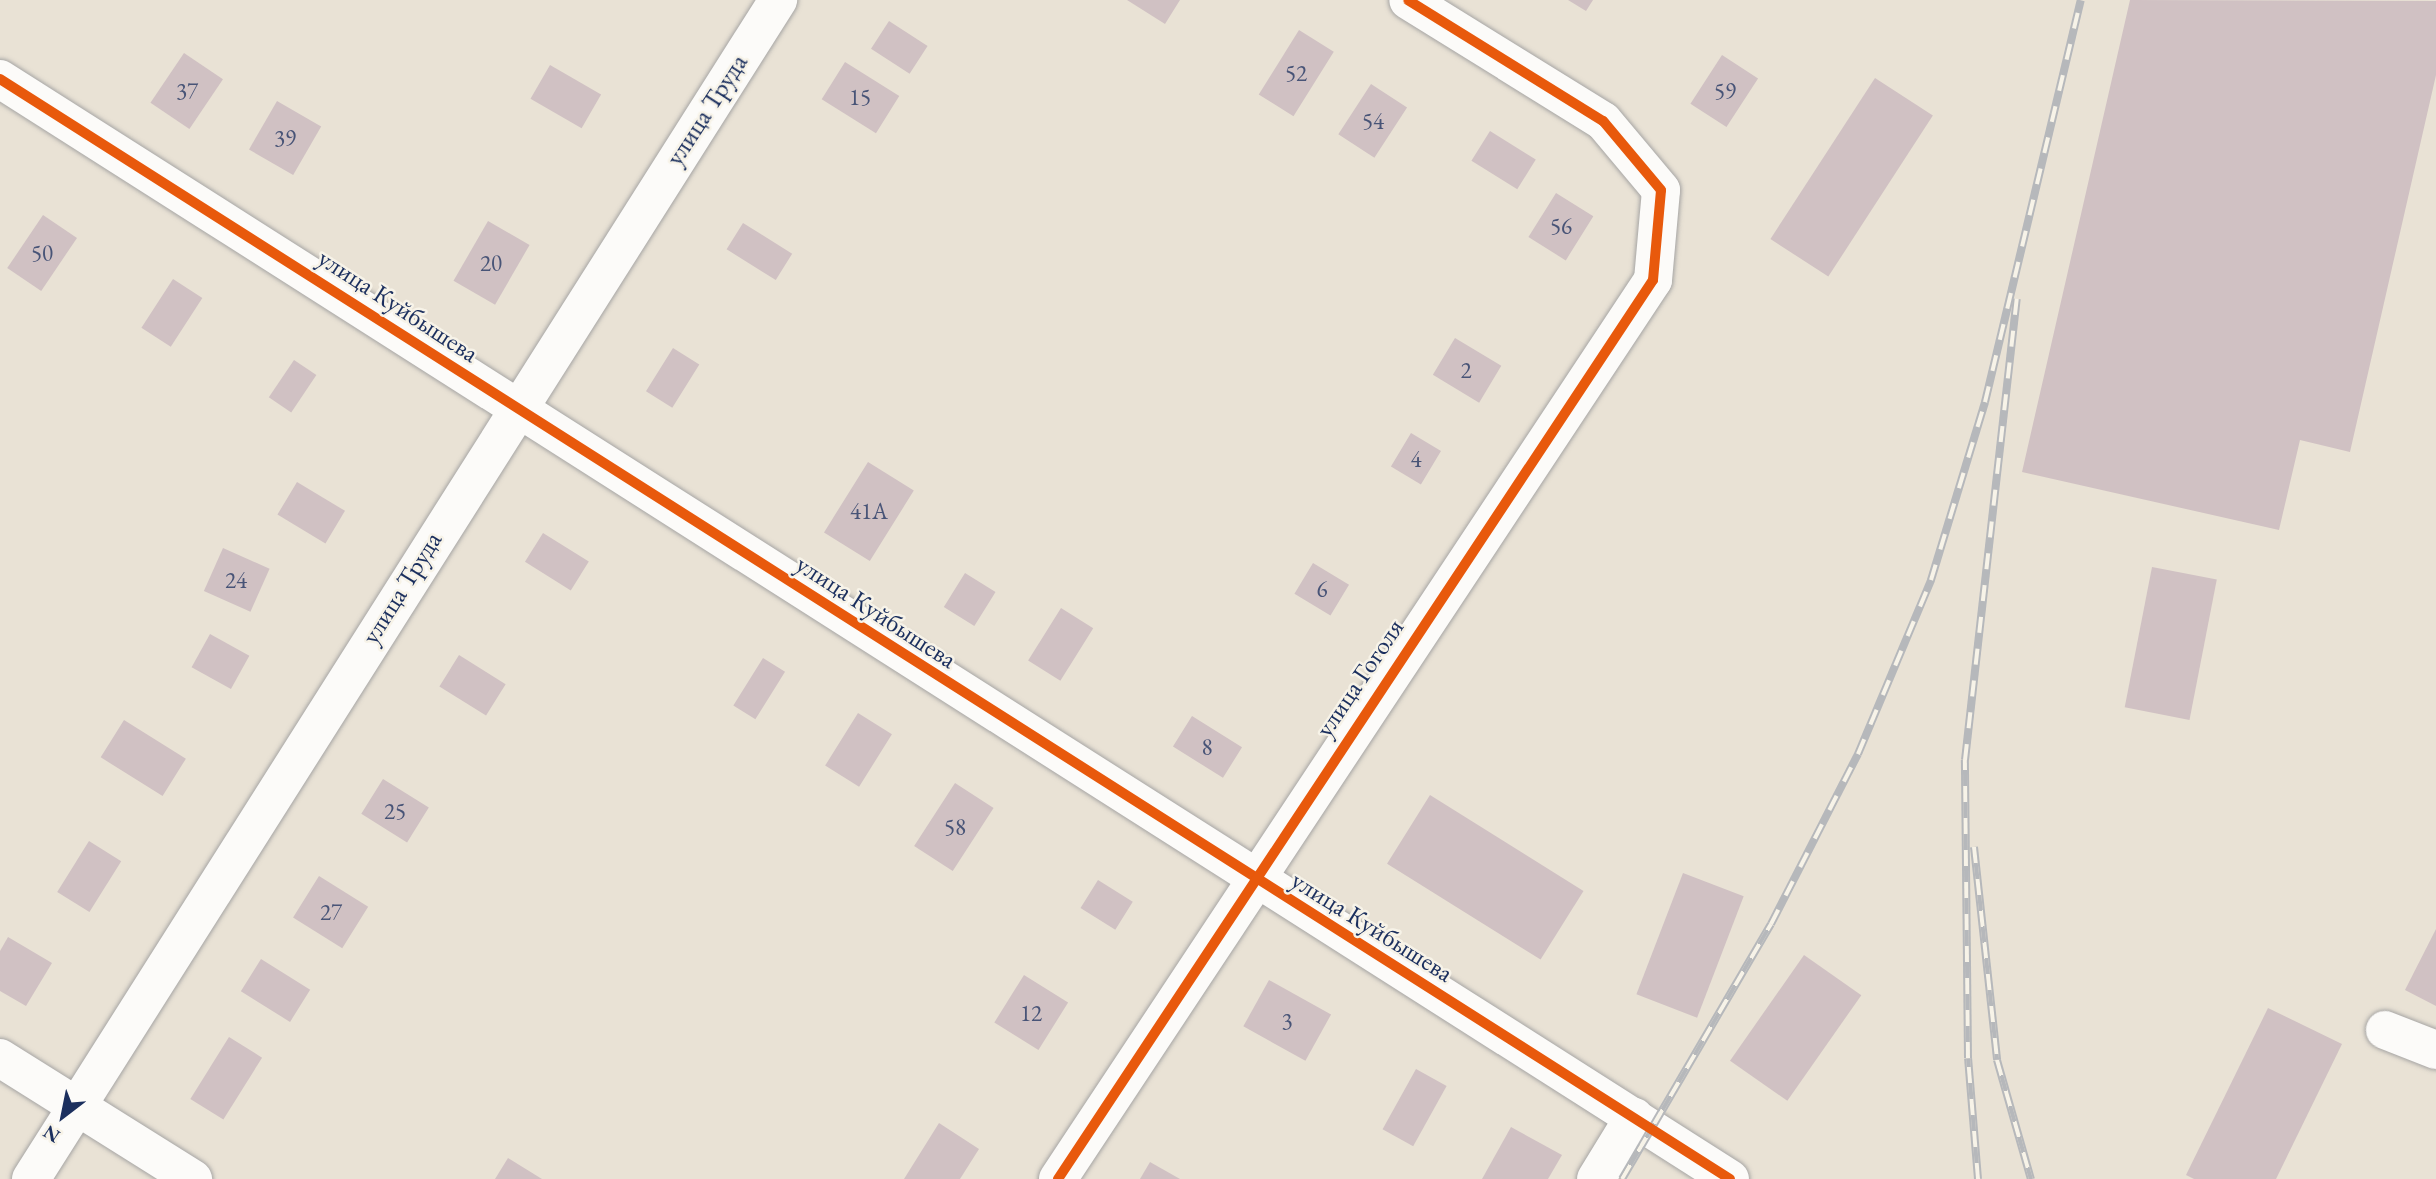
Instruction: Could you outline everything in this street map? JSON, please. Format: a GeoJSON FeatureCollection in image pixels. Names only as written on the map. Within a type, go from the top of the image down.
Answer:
{"type":"FeatureCollection","features":[{"type":"Feature","properties":{"kind":"street","name":"улица Труда"},"geometry":{"type":"LineString","coordinates":[[31,1179],[515,408],[778,0]]}},
{"type":"Feature","properties":{"kind":"street","name":"улица Гоголя"},"geometry":{"type":"LineString","coordinates":[[1058,1179],[1253,880],[1653,280],[1661,190],[1602,121],[1408,0]]}},
{"type":"Feature","properties":{"kind":"street","name":"улица Куйбышева"},"geometry":{"type":"LineString","coordinates":[[0,79],[1253,880],[1730,1179]]}},
{"type":"Feature","properties":{"kind":"street"},"geometry":{"type":"LineString","coordinates":[[2385,1030],[2436,1050]]}},
{"type":"Feature","properties":{"kind":"street"},"geometry":{"type":"LineString","coordinates":[[0,1058],[193,1179]]}},
{"type":"Feature","properties":{"kind":"street"},"geometry":{"type":"LineString","coordinates":[[1596,1179],[1634,1117]]}},
{"type":"Feature","properties":{"kind":"building"},"geometry":{"type":"Polygon","coordinates":[[[1127,0],[1180,0],[1165,24],[1127,0]]]}},
{"type":"Feature","properties":{"kind":"building"},"geometry":{"type":"Polygon","coordinates":[[[1568,0],[1593,0],[1586,11],[1568,0]]]}},
{"type":"Feature","properties":{"kind":"building"},"geometry":{"type":"Polygon","coordinates":[[[2130,0],[2436,1],[2436,75],[2350,452],[2300,440],[2279,530],[2022,472],[2130,0]]]}},
{"type":"Feature","properties":{"kind":"building"},"geometry":{"type":"Polygon","coordinates":[[[889,21],[928,46],[910,74],[871,49],[889,21]]]}},
{"type":"Feature","properties":{"kind":"building"},"geometry":{"type":"Polygon","coordinates":[[[1299,30],[1334,52],[1293,116],[1259,94],[1299,30]]]}},
{"type":"Feature","properties":{"kind":"building"},"geometry":{"type":"Polygon","coordinates":[[[184,53],[223,79],[189,129],[150,103],[184,53]]]}},
{"type":"Feature","properties":{"kind":"building"},"geometry":{"type":"Polygon","coordinates":[[[1722,55],[1758,78],[1726,127],[1690,104],[1722,55]]]}},
{"type":"Feature","properties":{"kind":"building"},"geometry":{"type":"Polygon","coordinates":[[[845,62],[899,96],[876,133],[822,99],[845,62]]]}},
{"type":"Feature","properties":{"kind":"building"},"geometry":{"type":"Polygon","coordinates":[[[550,65],[601,94],[582,128],[530,99],[550,65]]]}},
{"type":"Feature","properties":{"kind":"building"},"geometry":{"type":"Polygon","coordinates":[[[1875,78],[1933,116],[1828,277],[1770,239],[1875,78]]]}},
{"type":"Feature","properties":{"kind":"building"},"geometry":{"type":"Polygon","coordinates":[[[1371,84],[1407,107],[1374,158],[1338,134],[1371,84]]]}},
{"type":"Feature","properties":{"kind":"building"},"geometry":{"type":"Polygon","coordinates":[[[277,101],[321,126],[293,175],[249,149],[277,101]]]}},
{"type":"Feature","properties":{"kind":"building"},"geometry":{"type":"Polygon","coordinates":[[[1490,131],[1536,160],[1517,189],[1471,161],[1490,131]]]}},
{"type":"Feature","properties":{"kind":"building"},"geometry":{"type":"Polygon","coordinates":[[[1556,193],[1593,216],[1566,260],[1528,237],[1556,193]]]}},
{"type":"Feature","properties":{"kind":"building"},"geometry":{"type":"Polygon","coordinates":[[[43,215],[77,238],[41,291],[7,268],[43,215]]]}},
{"type":"Feature","properties":{"kind":"building"},"geometry":{"type":"Polygon","coordinates":[[[488,221],[530,245],[495,305],[454,281],[488,221]]]}},
{"type":"Feature","properties":{"kind":"building"},"geometry":{"type":"Polygon","coordinates":[[[743,223],[792,254],[776,280],[727,249],[743,223]]]}},
{"type":"Feature","properties":{"kind":"building"},"geometry":{"type":"Polygon","coordinates":[[[173,279],[202,298],[171,347],[141,328],[173,279]]]}},
{"type":"Feature","properties":{"kind":"building"},"geometry":{"type":"Polygon","coordinates":[[[1455,338],[1501,366],[1479,403],[1433,375],[1455,338]]]}},
{"type":"Feature","properties":{"kind":"building"},"geometry":{"type":"Polygon","coordinates":[[[673,348],[699,364],[672,408],[646,391],[673,348]]]}},
{"type":"Feature","properties":{"kind":"building"},"geometry":{"type":"Polygon","coordinates":[[[294,360],[316,375],[291,412],[269,397],[294,360]]]}},
{"type":"Feature","properties":{"kind":"building"},"geometry":{"type":"Polygon","coordinates":[[[1411,433],[1441,451],[1421,484],[1391,466],[1411,433]]]}},
{"type":"Feature","properties":{"kind":"building"},"geometry":{"type":"Polygon","coordinates":[[[868,462],[914,491],[870,561],[824,532],[868,462]]]}},
{"type":"Feature","properties":{"kind":"building"},"geometry":{"type":"Polygon","coordinates":[[[297,482],[345,511],[325,543],[277,515],[297,482]]]}},
{"type":"Feature","properties":{"kind":"building"},"geometry":{"type":"Polygon","coordinates":[[[543,533],[589,562],[571,590],[525,562],[543,533]]]}},
{"type":"Feature","properties":{"kind":"building"},"geometry":{"type":"Polygon","coordinates":[[[223,548],[270,569],[250,612],[204,591],[223,548]]]}},
{"type":"Feature","properties":{"kind":"building"},"geometry":{"type":"Polygon","coordinates":[[[1313,563],[1349,585],[1330,615],[1294,594],[1313,563]]]}},
{"type":"Feature","properties":{"kind":"building"},"geometry":{"type":"Polygon","coordinates":[[[2152,567],[2217,580],[2190,720],[2125,707],[2152,567]]]}},
{"type":"Feature","properties":{"kind":"building"},"geometry":{"type":"Polygon","coordinates":[[[965,573],[996,592],[974,626],[944,607],[965,573]]]}},
{"type":"Feature","properties":{"kind":"building"},"geometry":{"type":"Polygon","coordinates":[[[1061,608],[1093,628],[1060,681],[1028,661],[1061,608]]]}},
{"type":"Feature","properties":{"kind":"building"},"geometry":{"type":"Polygon","coordinates":[[[210,634],[249,656],[231,689],[192,667],[210,634]]]}},
{"type":"Feature","properties":{"kind":"building"},"geometry":{"type":"Polygon","coordinates":[[[459,655],[506,684],[486,716],[439,686],[459,655]]]}},
{"type":"Feature","properties":{"kind":"building"},"geometry":{"type":"Polygon","coordinates":[[[763,658],[785,672],[755,719],[733,705],[763,658]]]}},
{"type":"Feature","properties":{"kind":"building"},"geometry":{"type":"Polygon","coordinates":[[[858,713],[892,734],[859,787],[825,766],[858,713]]]}},
{"type":"Feature","properties":{"kind":"building"},"geometry":{"type":"Polygon","coordinates":[[[1192,716],[1242,747],[1223,778],[1173,747],[1192,716]]]}},
{"type":"Feature","properties":{"kind":"building"},"geometry":{"type":"Polygon","coordinates":[[[124,720],[186,759],[163,796],[101,757],[124,720]]]}},
{"type":"Feature","properties":{"kind":"building"},"geometry":{"type":"Polygon","coordinates":[[[383,779],[429,808],[407,842],[361,814],[383,779]]]}},
{"type":"Feature","properties":{"kind":"building"},"geometry":{"type":"Polygon","coordinates":[[[955,783],[994,808],[953,871],[914,846],[955,783]]]}},
{"type":"Feature","properties":{"kind":"building"},"geometry":{"type":"Polygon","coordinates":[[[1430,795],[1583,891],[1541,960],[1387,864],[1430,795]]]}},
{"type":"Feature","properties":{"kind":"building"},"geometry":{"type":"Polygon","coordinates":[[[89,841],[121,861],[89,912],[57,892],[89,841]]]}},
{"type":"Feature","properties":{"kind":"building"},"geometry":{"type":"Polygon","coordinates":[[[1683,873],[1744,896],[1697,1018],[1636,994],[1683,873]]]}},
{"type":"Feature","properties":{"kind":"building"},"geometry":{"type":"Polygon","coordinates":[[[319,876],[368,907],[342,948],[293,918],[319,876]]]}},
{"type":"Feature","properties":{"kind":"building"},"geometry":{"type":"Polygon","coordinates":[[[1098,880],[1133,902],[1115,930],[1081,908],[1098,880]]]}},
{"type":"Feature","properties":{"kind":"building"},"geometry":{"type":"Polygon","coordinates":[[[2436,929],[2436,1006],[2405,990],[2436,929]]]}},
{"type":"Feature","properties":{"kind":"building"},"geometry":{"type":"Polygon","coordinates":[[[8,937],[52,963],[26,1006],[0,991],[0,951],[8,937]]]}},
{"type":"Feature","properties":{"kind":"building"},"geometry":{"type":"Polygon","coordinates":[[[1804,955],[1861,995],[1787,1101],[1730,1061],[1804,955]]]}},
{"type":"Feature","properties":{"kind":"building"},"geometry":{"type":"Polygon","coordinates":[[[261,959],[310,990],[290,1022],[241,991],[261,959]]]}},
{"type":"Feature","properties":{"kind":"building"},"geometry":{"type":"Polygon","coordinates":[[[1024,975],[1068,1003],[1038,1050],[994,1022],[1024,975]]]}},
{"type":"Feature","properties":{"kind":"building"},"geometry":{"type":"Polygon","coordinates":[[[1269,980],[1331,1014],[1305,1061],[1243,1026],[1269,980]]]}},
{"type":"Feature","properties":{"kind":"building"},"geometry":{"type":"Polygon","coordinates":[[[2268,1008],[2342,1044],[2276,1179],[2194,1179],[2186,1175],[2268,1008]]]}},
{"type":"Feature","properties":{"kind":"building"},"geometry":{"type":"Polygon","coordinates":[[[229,1037],[262,1058],[223,1120],[190,1099],[229,1037]]]}},
{"type":"Feature","properties":{"kind":"building"},"geometry":{"type":"Polygon","coordinates":[[[1416,1069],[1447,1086],[1413,1146],[1383,1129],[1416,1069]]]}},
{"type":"Feature","properties":{"kind":"building"},"geometry":{"type":"Polygon","coordinates":[[[939,1123],[979,1149],[960,1179],[904,1179],[939,1123]]]}},
{"type":"Feature","properties":{"kind":"building"},"geometry":{"type":"Polygon","coordinates":[[[1511,1127],[1562,1155],[1548,1179],[1482,1179],[1511,1127]]]}},
{"type":"Feature","properties":{"kind":"building"},"geometry":{"type":"Polygon","coordinates":[[[508,1158],[542,1179],[495,1179],[508,1158]]]}},
{"type":"Feature","properties":{"kind":"building"},"geometry":{"type":"Polygon","coordinates":[[[1150,1162],[1180,1179],[1140,1179],[1150,1162]]]}},
{"type":"Feature","properties":{"kind":"railway"},"geometry":{"type":"LineString","coordinates":[[1622,1179],[1771,924],[1858,754],[1931,580],[1985,402],[2081,0]]}},
{"type":"Feature","properties":{"kind":"railway"},"geometry":{"type":"LineString","coordinates":[[1978,1179],[1968,1058],[1965,760],[2017,299]]}},
{"type":"Feature","properties":{"kind":"railway"},"geometry":{"type":"LineString","coordinates":[[1974,847],[1997,1060],[2031,1179]]}},
{"type":"Feature","properties":{"kind":"cycle path"},"geometry":{"type":"LineString","coordinates":[[1058,1179],[1653,280],[1661,190],[1603,121],[1408,0]]}},
{"type":"Feature","properties":{"kind":"cycle path"},"geometry":{"type":"LineString","coordinates":[[0,79],[1730,1179]]}}]}
